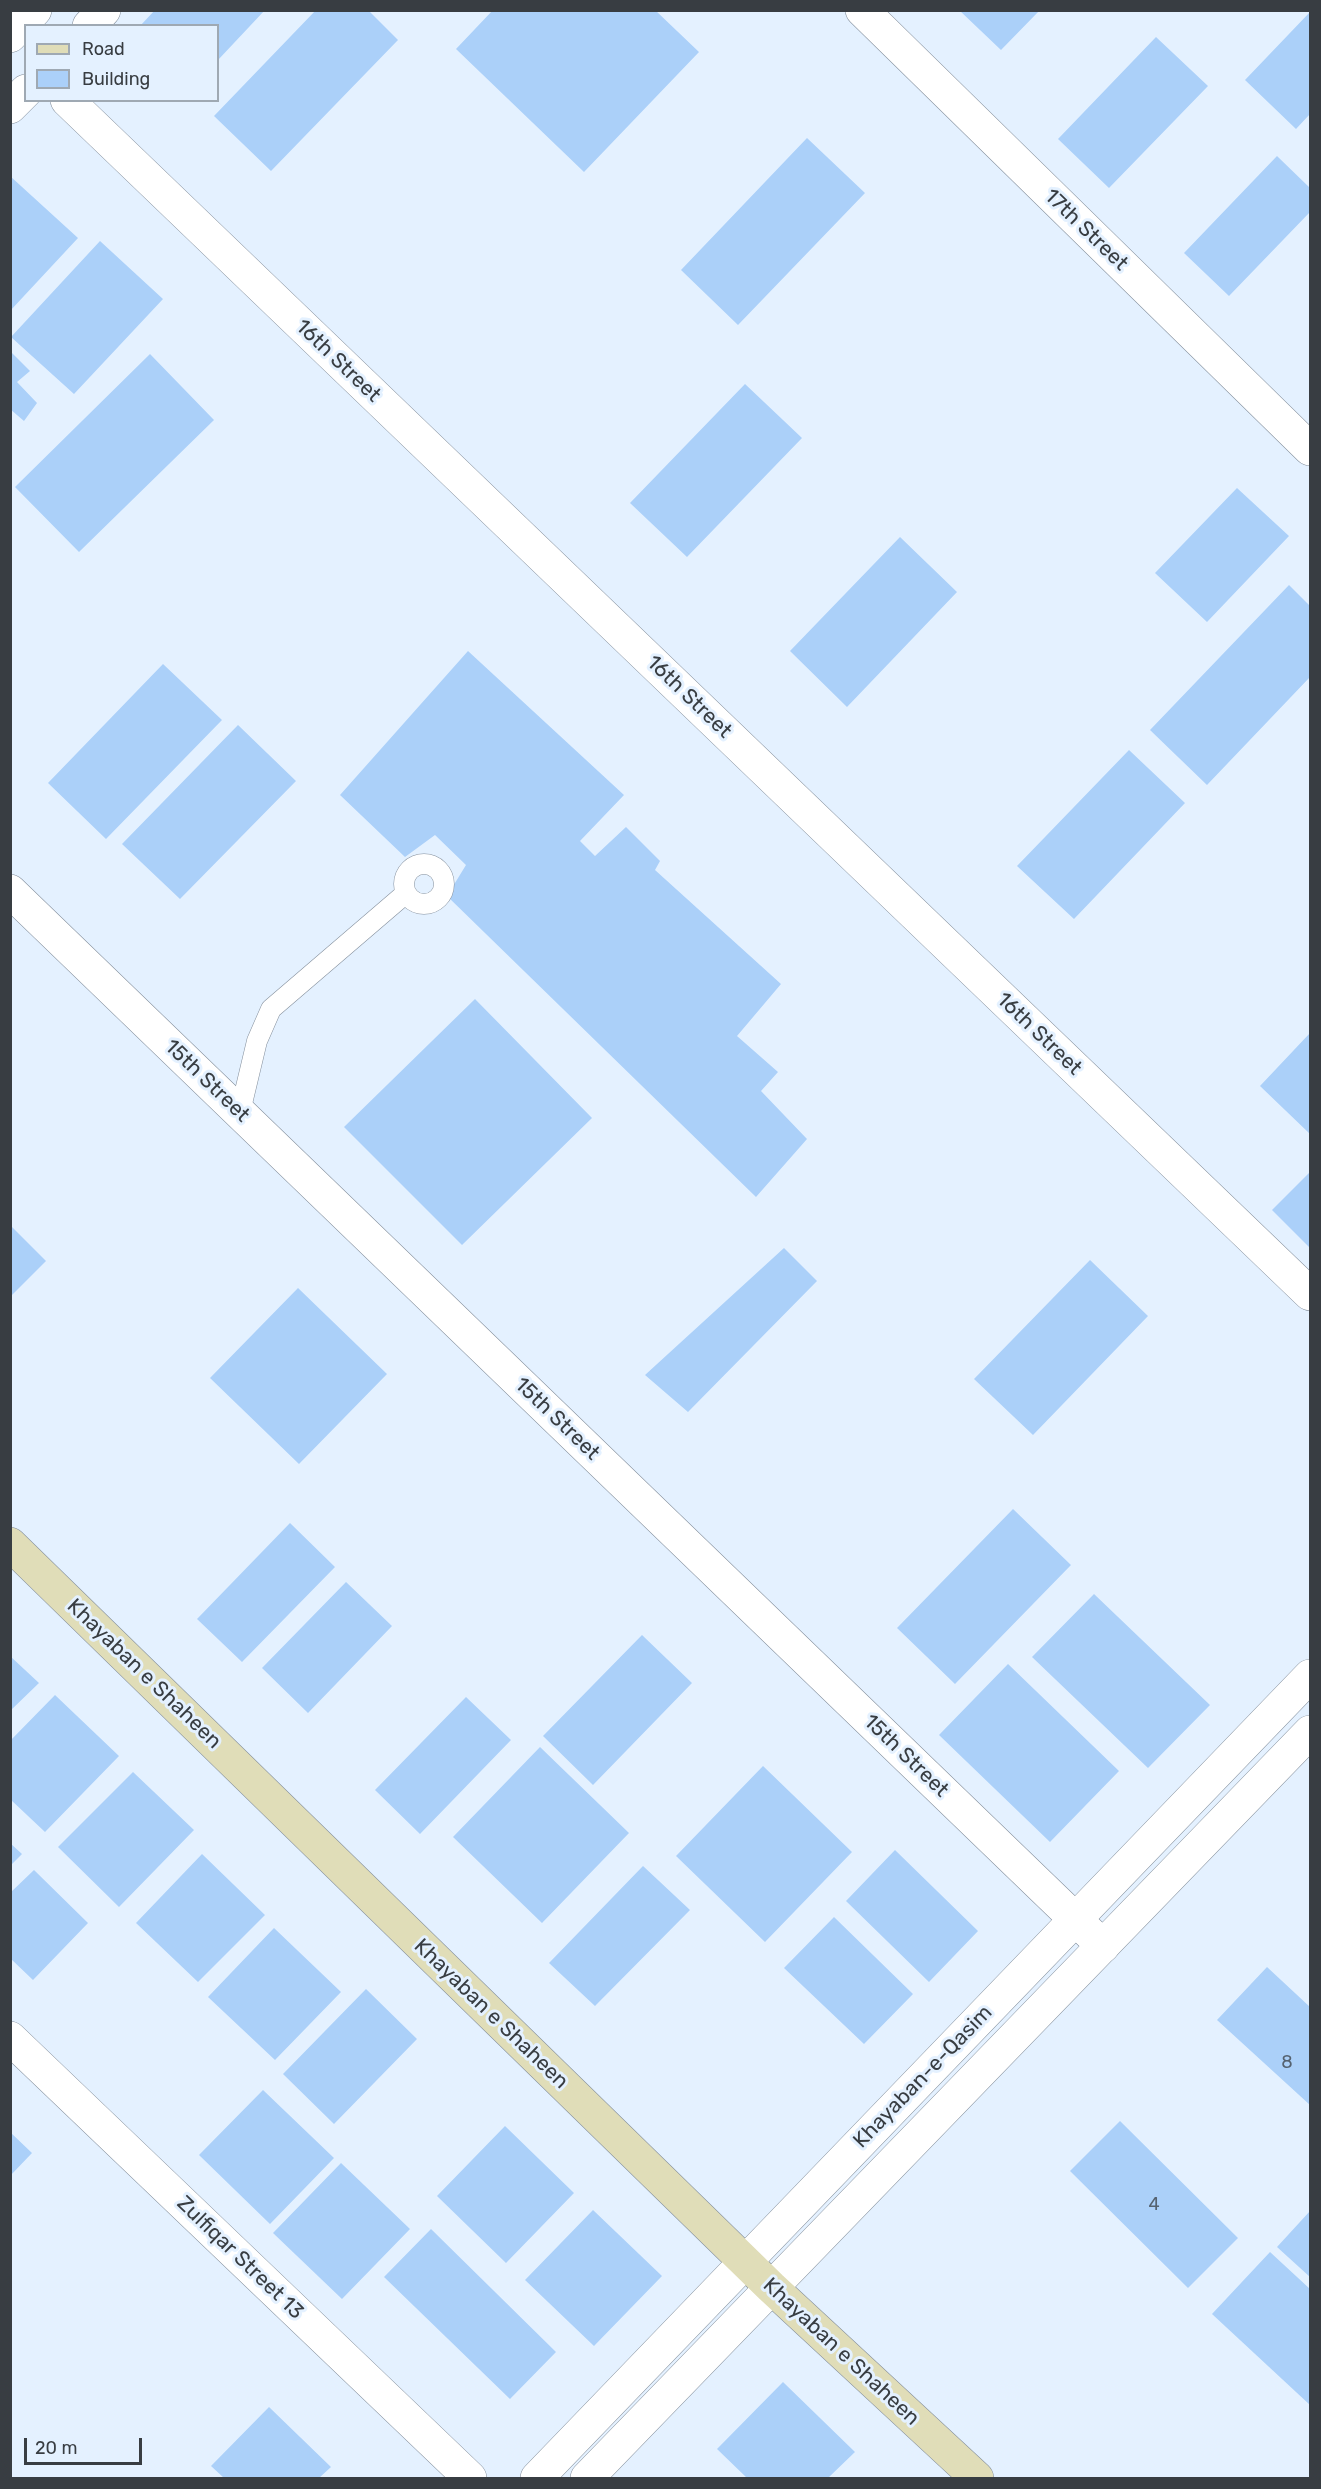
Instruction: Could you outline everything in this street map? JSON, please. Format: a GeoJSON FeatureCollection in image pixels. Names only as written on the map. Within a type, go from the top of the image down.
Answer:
{"type":"FeatureCollection","features":[{"type":"Feature","properties":{"kind":"main road","name":"Khayaban e Shaheen"},"geometry":{"type":"LineString","coordinates":[[10,1544],[771,2287],[977,2478]]}},
{"type":"Feature","properties":{"kind":"street"},"geometry":{"type":"LineString","coordinates":[[10,36],[35,10]]}},
{"type":"Feature","properties":{"kind":"street"},"geometry":{"type":"LineString","coordinates":[[91,24],[104,10]]}},
{"type":"Feature","properties":{"kind":"street","name":"17th Street"},"geometry":{"type":"LineString","coordinates":[[862,10],[1311,450]]}},
{"type":"Feature","properties":{"kind":"street"},"geometry":{"type":"LineString","coordinates":[[10,107],[24,93]]}},
{"type":"Feature","properties":{"kind":"street","name":"16th Street"},"geometry":{"type":"LineString","coordinates":[[69,102],[1311,1294]]}},
{"type":"Feature","properties":{"kind":"street","name":"15th Street"},"geometry":{"type":"LineString","coordinates":[[10,891],[1103,1946]]}},
{"type":"Feature","properties":{"kind":"street","name":"Khayaban-e-Qasim"},"geometry":{"type":"LineString","coordinates":[[537,2478],[1311,1676]]}},
{"type":"Feature","properties":{"kind":"street","name":"Khayaban-e-Qasim"},"geometry":{"type":"LineString","coordinates":[[587,2478],[1311,1732]]}},
{"type":"Feature","properties":{"kind":"street","name":"Zulfiqar Street 13"},"geometry":{"type":"LineString","coordinates":[[10,2038],[470,2478]]}},
{"type":"Feature","properties":{"kind":"lane"},"geometry":{"type":"LineString","coordinates":[[240,1112],[256,1041],[271,1009],[405,894]]}},
{"type":"Feature","properties":{"kind":"building"},"geometry":{"type":"Polygon","coordinates":[[[155,10],[265,10],[219,59],[219,24],[142,24],[155,10]]]}},
{"type":"Feature","properties":{"kind":"building"},"geometry":{"type":"Polygon","coordinates":[[[316,10],[368,10],[398,40],[271,171],[214,116],[316,10]]]}},
{"type":"Feature","properties":{"kind":"building"},"geometry":{"type":"Polygon","coordinates":[[[493,10],[655,10],[699,52],[584,172],[456,49],[493,10]]]}},
{"type":"Feature","properties":{"kind":"building"},"geometry":{"type":"Polygon","coordinates":[[[959,10],[1040,10],[1001,50],[959,10]]]}},
{"type":"Feature","properties":{"kind":"building"},"geometry":{"type":"Polygon","coordinates":[[[1310,12],[1310,114],[1296,129],[1245,80],[1310,12]]]}},
{"type":"Feature","properties":{"kind":"building"},"geometry":{"type":"Polygon","coordinates":[[[1156,37],[1208,86],[1109,188],[1058,139],[1156,37]]]}},
{"type":"Feature","properties":{"kind":"building"},"geometry":{"type":"Polygon","coordinates":[[[807,138],[865,193],[738,325],[681,270],[807,138]]]}},
{"type":"Feature","properties":{"kind":"building"},"geometry":{"type":"Polygon","coordinates":[[[1277,156],[1310,188],[1310,212],[1229,296],[1184,253],[1277,156]]]}},
{"type":"Feature","properties":{"kind":"building"},"geometry":{"type":"Polygon","coordinates":[[[10,176],[78,238],[10,311],[10,176]]]}},
{"type":"Feature","properties":{"kind":"building"},"geometry":{"type":"Polygon","coordinates":[[[100,241],[163,299],[74,394],[11,337],[100,241]]]}},
{"type":"Feature","properties":{"kind":"building"},"geometry":{"type":"Polygon","coordinates":[[[10,351],[30,371],[17,382],[37,403],[24,421],[10,409],[10,351]]]}},
{"type":"Feature","properties":{"kind":"building"},"geometry":{"type":"Polygon","coordinates":[[[150,354],[214,420],[79,552],[15,487],[150,354]]]}},
{"type":"Feature","properties":{"kind":"building"},"geometry":{"type":"Polygon","coordinates":[[[745,384],[802,438],[687,557],[630,503],[745,384]]]}},
{"type":"Feature","properties":{"kind":"building"},"geometry":{"type":"Polygon","coordinates":[[[1237,488],[1289,536],[1207,622],[1155,573],[1237,488]]]}},
{"type":"Feature","properties":{"kind":"building"},"geometry":{"type":"Polygon","coordinates":[[[900,537],[957,592],[847,707],[790,651],[900,537]]]}},
{"type":"Feature","properties":{"kind":"building"},"geometry":{"type":"Polygon","coordinates":[[[1289,585],[1310,606],[1310,677],[1207,785],[1150,730],[1289,585]]]}},
{"type":"Feature","properties":{"kind":"building"},"geometry":{"type":"Polygon","coordinates":[[[468,651],[624,795],[580,841],[595,856],[626,827],[660,861],[655,870],[781,984],[737,1036],[778,1072],[761,1091],[807,1139],[756,1197],[447,896],[466,865],[435,835],[405,857],[340,795],[468,651]]]}},
{"type":"Feature","properties":{"kind":"building"},"geometry":{"type":"Polygon","coordinates":[[[163,664],[222,720],[106,839],[48,783],[163,664]]]}},
{"type":"Feature","properties":{"kind":"building"},"geometry":{"type":"Polygon","coordinates":[[[238,725],[296,781],[180,899],[122,844],[238,725]]]}},
{"type":"Feature","properties":{"kind":"building"},"geometry":{"type":"Polygon","coordinates":[[[1129,750],[1185,803],[1074,919],[1017,866],[1129,750]]]}},
{"type":"Feature","properties":{"kind":"building"},"geometry":{"type":"Polygon","coordinates":[[[475,999],[592,1118],[462,1245],[344,1127],[475,999]]]}},
{"type":"Feature","properties":{"kind":"building"},"geometry":{"type":"Polygon","coordinates":[[[1310,1033],[1310,1134],[1260,1086],[1310,1033]]]}},
{"type":"Feature","properties":{"kind":"building"},"geometry":{"type":"Polygon","coordinates":[[[1310,1172],[1310,1248],[1272,1210],[1310,1172]]]}},
{"type":"Feature","properties":{"kind":"building"},"geometry":{"type":"Polygon","coordinates":[[[10,1225],[46,1261],[10,1297],[10,1225]]]}},
{"type":"Feature","properties":{"kind":"building"},"geometry":{"type":"Polygon","coordinates":[[[784,1248],[817,1281],[688,1412],[645,1375],[784,1248]]]}},
{"type":"Feature","properties":{"kind":"building"},"geometry":{"type":"Polygon","coordinates":[[[1090,1260],[1148,1316],[1033,1435],[974,1379],[1090,1260]]]}},
{"type":"Feature","properties":{"kind":"building"},"geometry":{"type":"Polygon","coordinates":[[[298,1288],[387,1374],[299,1464],[210,1378],[298,1288]]]}},
{"type":"Feature","properties":{"kind":"building"},"geometry":{"type":"Polygon","coordinates":[[[1013,1509],[1071,1565],[955,1684],[897,1628],[1013,1509]]]}},
{"type":"Feature","properties":{"kind":"building"},"geometry":{"type":"Polygon","coordinates":[[[290,1523],[335,1567],[242,1662],[197,1619],[290,1523]]]}},
{"type":"Feature","properties":{"kind":"building"},"geometry":{"type":"Polygon","coordinates":[[[346,1582],[392,1626],[308,1713],[262,1668],[346,1582]]]}},
{"type":"Feature","properties":{"kind":"building"},"geometry":{"type":"Polygon","coordinates":[[[1094,1594],[1210,1705],[1148,1768],[1032,1657],[1094,1594]]]}},
{"type":"Feature","properties":{"kind":"building"},"geometry":{"type":"Polygon","coordinates":[[[642,1635],[692,1683],[593,1785],[543,1736],[642,1635]]]}},
{"type":"Feature","properties":{"kind":"building"},"geometry":{"type":"Polygon","coordinates":[[[10,1656],[39,1683],[10,1711],[10,1656]]]}},
{"type":"Feature","properties":{"kind":"building"},"geometry":{"type":"Polygon","coordinates":[[[1008,1664],[1119,1771],[1050,1842],[939,1735],[1008,1664]]]}},
{"type":"Feature","properties":{"kind":"building"},"geometry":{"type":"Polygon","coordinates":[[[55,1695],[119,1756],[45,1832],[10,1799],[10,1741],[55,1695]]]}},
{"type":"Feature","properties":{"kind":"building"},"geometry":{"type":"Polygon","coordinates":[[[466,1697],[511,1740],[420,1834],[375,1790],[466,1697]]]}},
{"type":"Feature","properties":{"kind":"building"},"geometry":{"type":"Polygon","coordinates":[[[540,1747],[629,1833],[542,1923],[453,1837],[540,1747]]]}},
{"type":"Feature","properties":{"kind":"building"},"geometry":{"type":"Polygon","coordinates":[[[763,1766],[852,1852],[765,1942],[676,1856],[763,1766]]]}},
{"type":"Feature","properties":{"kind":"building"},"geometry":{"type":"Polygon","coordinates":[[[133,1772],[194,1830],[119,1907],[58,1847],[133,1772]]]}},
{"type":"Feature","properties":{"kind":"building"},"geometry":{"type":"Polygon","coordinates":[[[10,1843],[22,1854],[10,1866],[10,1843]]]}},
{"type":"Feature","properties":{"kind":"building"},"geometry":{"type":"Polygon","coordinates":[[[895,1850],[978,1931],[929,1982],[846,1901],[895,1850]]]}},
{"type":"Feature","properties":{"kind":"building"},"geometry":{"type":"Polygon","coordinates":[[[202,1854],[265,1915],[198,1982],[136,1923],[202,1854]]]}},
{"type":"Feature","properties":{"kind":"building"},"geometry":{"type":"Polygon","coordinates":[[[643,1866],[690,1910],[595,2006],[549,1963],[643,1866]]]}},
{"type":"Feature","properties":{"kind":"building"},"geometry":{"type":"Polygon","coordinates":[[[34,1870],[88,1923],[33,1980],[10,1958],[10,1893],[34,1870]]]}},
{"type":"Feature","properties":{"kind":"building"},"geometry":{"type":"Polygon","coordinates":[[[834,1917],[913,1994],[864,2044],[784,1968],[834,1917]]]}},
{"type":"Feature","properties":{"kind":"building"},"geometry":{"type":"Polygon","coordinates":[[[274,1928],[341,1992],[275,2060],[208,1997],[274,1928]]]}},
{"type":"Feature","properties":{"kind":"building"},"geometry":{"type":"Polygon","coordinates":[[[1267,1967],[1310,2007],[1310,2105],[1217,2020],[1267,1967]]]}},
{"type":"Feature","properties":{"kind":"building"},"geometry":{"type":"Polygon","coordinates":[[[366,1989],[417,2039],[334,2124],[283,2074],[366,1989]]]}},
{"type":"Feature","properties":{"kind":"building"},"geometry":{"type":"Polygon","coordinates":[[[263,2090],[334,2158],[270,2224],[199,2155],[263,2090]]]}},
{"type":"Feature","properties":{"kind":"building"},"geometry":{"type":"Polygon","coordinates":[[[1120,2121],[1238,2238],[1188,2288],[1070,2171],[1120,2121]]]}},
{"type":"Feature","properties":{"kind":"building"},"geometry":{"type":"Polygon","coordinates":[[[505,2126],[574,2193],[506,2263],[437,2196],[505,2126]]]}},
{"type":"Feature","properties":{"kind":"building"},"geometry":{"type":"Polygon","coordinates":[[[10,2132],[32,2153],[10,2176],[10,2132]]]}},
{"type":"Feature","properties":{"kind":"building"},"geometry":{"type":"Polygon","coordinates":[[[341,2163],[410,2229],[342,2299],[273,2233],[341,2163]]]}},
{"type":"Feature","properties":{"kind":"building"},"geometry":{"type":"Polygon","coordinates":[[[593,2210],[662,2276],[594,2346],[525,2280],[593,2210]]]}},
{"type":"Feature","properties":{"kind":"building"},"geometry":{"type":"Polygon","coordinates":[[[1310,2211],[1310,2277],[1277,2247],[1310,2211]]]}},
{"type":"Feature","properties":{"kind":"building"},"geometry":{"type":"Polygon","coordinates":[[[431,2229],[556,2352],[510,2399],[384,2277],[431,2229]]]}},
{"type":"Feature","properties":{"kind":"building"},"geometry":{"type":"Polygon","coordinates":[[[1270,2252],[1310,2289],[1310,2405],[1212,2314],[1270,2252]]]}},
{"type":"Feature","properties":{"kind":"building"},"geometry":{"type":"Polygon","coordinates":[[[783,2382],[855,2452],[828,2478],[747,2478],[717,2449],[783,2382]]]}},
{"type":"Feature","properties":{"kind":"building"},"geometry":{"type":"Polygon","coordinates":[[[269,2407],[331,2467],[319,2478],[224,2478],[211,2466],[269,2407]]]}}]}
